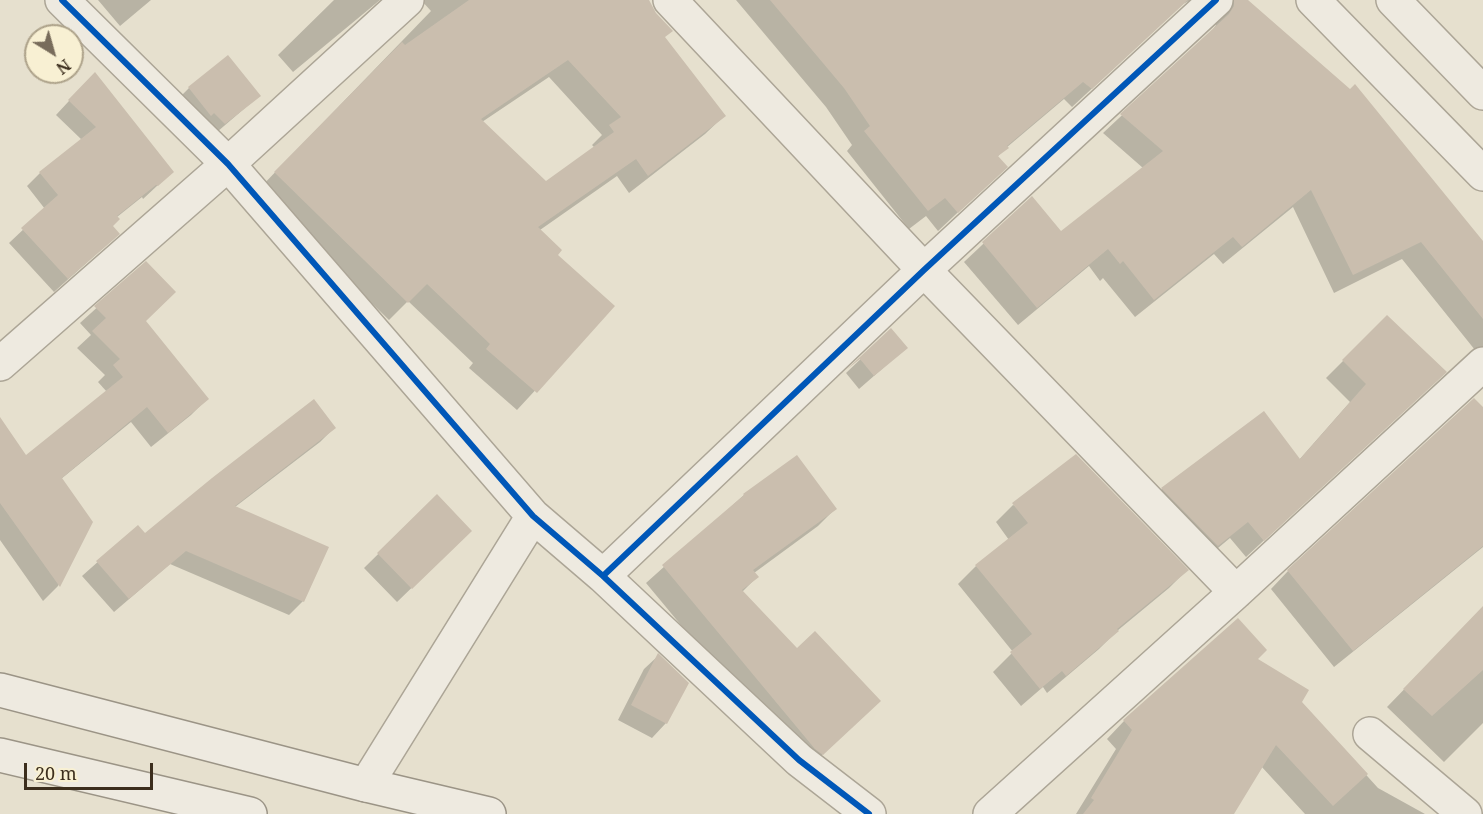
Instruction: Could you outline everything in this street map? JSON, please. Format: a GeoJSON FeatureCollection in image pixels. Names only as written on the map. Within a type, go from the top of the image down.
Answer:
{"type":"FeatureCollection","features":[{"type":"Feature","properties":{"kind":"street"},"geometry":{"type":"LineString","coordinates":[[62,0],[228,164],[533,516],[603,576],[799,760],[869,814]]}},
{"type":"Feature","properties":{"kind":"street"},"geometry":{"type":"LineString","coordinates":[[0,364],[228,164],[407,0]]}},
{"type":"Feature","properties":{"kind":"street"},"geometry":{"type":"LineString","coordinates":[[670,0],[924,270],[1236,592]]}},
{"type":"Feature","properties":{"kind":"street"},"geometry":{"type":"LineString","coordinates":[[603,576],[924,270],[1216,0]]}},
{"type":"Feature","properties":{"kind":"street"},"geometry":{"type":"LineString","coordinates":[[1313,0],[1483,174]]}},
{"type":"Feature","properties":{"kind":"street"},"geometry":{"type":"LineString","coordinates":[[1394,0],[1483,93]]}},
{"type":"Feature","properties":{"kind":"street"},"geometry":{"type":"LineString","coordinates":[[990,814],[1236,592],[1483,364]]}},
{"type":"Feature","properties":{"kind":"street"},"geometry":{"type":"LineString","coordinates":[[366,785],[533,516]]}},
{"type":"Feature","properties":{"kind":"street"},"geometry":{"type":"LineString","coordinates":[[0,690],[366,785],[489,814]]}},
{"type":"Feature","properties":{"kind":"street"},"geometry":{"type":"LineString","coordinates":[[1370,734],[1465,814]]}},
{"type":"Feature","properties":{"kind":"street"},"geometry":{"type":"LineString","coordinates":[[0,755],[250,814]]}},
{"type":"Feature","properties":{"kind":"building"},"geometry":{"type":"Polygon","coordinates":[[[469,0],[649,0],[656,13],[673,31],[665,37],[726,116],[648,176],[636,159],[538,227],[562,250],[558,255],[615,306],[537,393],[486,349],[490,344],[427,284],[408,303],[274,172],[402,42],[405,45],[469,0]],[[568,60],[481,119],[546,181],[614,132],[609,125],[621,117],[568,60]]]}},
{"type":"Feature","properties":{"kind":"building"},"geometry":{"type":"Polygon","coordinates":[[[770,0],[1188,0],[1092,89],[1083,82],[1007,146],[1009,148],[998,156],[1008,167],[958,213],[945,198],[928,211],[864,131],[870,126],[844,88],[770,0]]]}},
{"type":"Feature","properties":{"kind":"building"},"geometry":{"type":"Polygon","coordinates":[[[1234,0],[1248,0],[1350,89],[1355,84],[1483,241],[1483,319],[1421,242],[1353,275],[1311,190],[1242,247],[1233,237],[1154,300],[1123,261],[1120,264],[1108,249],[1037,308],[982,242],[1032,196],[1061,231],[1163,151],[1120,114],[1229,14],[1234,6],[1234,0]]]}},
{"type":"Feature","properties":{"kind":"building"},"geometry":{"type":"Polygon","coordinates":[[[228,55],[261,96],[225,124],[214,113],[211,116],[188,87],[228,55]]]}},
{"type":"Feature","properties":{"kind":"building"},"geometry":{"type":"Polygon","coordinates":[[[95,72],[174,172],[117,216],[120,219],[113,226],[120,234],[68,279],[21,228],[58,195],[39,172],[96,127],[68,100],[95,72]]]}},
{"type":"Feature","properties":{"kind":"building"},"geometry":{"type":"Polygon","coordinates":[[[146,261],[176,292],[146,321],[209,399],[168,433],[147,407],[62,478],[93,522],[60,587],[0,503],[0,417],[26,455],[123,377],[113,365],[120,359],[92,331],[106,318],[94,306],[146,261]]]}},
{"type":"Feature","properties":{"kind":"building"},"geometry":{"type":"Polygon","coordinates":[[[1387,315],[1447,372],[1264,541],[1248,522],[1218,546],[1161,488],[1264,411],[1300,459],[1366,384],[1342,360],[1387,315]]]}},
{"type":"Feature","properties":{"kind":"building"},"geometry":{"type":"Polygon","coordinates":[[[891,328],[908,348],[874,376],[860,359],[846,370],[891,328]]]}},
{"type":"Feature","properties":{"kind":"building"},"geometry":{"type":"Polygon","coordinates":[[[1474,398],[1483,407],[1483,546],[1353,651],[1287,570],[1474,398]]]}},
{"type":"Feature","properties":{"kind":"building"},"geometry":{"type":"Polygon","coordinates":[[[314,399],[336,428],[235,506],[329,547],[304,602],[186,551],[129,599],[96,561],[138,525],[145,533],[314,399]]]}},
{"type":"Feature","properties":{"kind":"building"},"geometry":{"type":"Polygon","coordinates":[[[1076,454],[1189,570],[1117,629],[1119,631],[1066,676],[1062,671],[1040,689],[1010,652],[1032,634],[975,565],[1028,523],[1012,503],[1076,454]]]}},
{"type":"Feature","properties":{"kind":"building"},"geometry":{"type":"Polygon","coordinates":[[[797,455],[837,509],[753,570],[759,577],[742,590],[797,648],[815,631],[881,701],[823,755],[815,749],[662,565],[743,494],[797,455]]]}},
{"type":"Feature","properties":{"kind":"building"},"geometry":{"type":"Polygon","coordinates":[[[437,494],[472,531],[412,589],[377,553],[437,494]]]}},
{"type":"Feature","properties":{"kind":"building"},"geometry":{"type":"Polygon","coordinates":[[[1483,606],[1483,670],[1432,716],[1403,689],[1483,606]]]}},
{"type":"Feature","properties":{"kind":"building"},"geometry":{"type":"Polygon","coordinates":[[[1238,618],[1267,650],[1258,659],[1309,690],[1302,702],[1368,774],[1333,806],[1276,745],[1234,814],[1083,814],[1094,800],[1091,798],[1132,730],[1123,720],[1238,618]]]}},
{"type":"Feature","properties":{"kind":"building"},"geometry":{"type":"Polygon","coordinates":[[[658,653],[689,683],[667,724],[631,705],[658,653]]]}},
{"type":"Feature","properties":{"kind":"cycle path"},"geometry":{"type":"LineString","coordinates":[[62,0],[228,164],[533,516],[603,576],[799,760],[869,814]]}},
{"type":"Feature","properties":{"kind":"cycle path"},"geometry":{"type":"LineString","coordinates":[[603,576],[924,270],[1216,0]]}}]}
